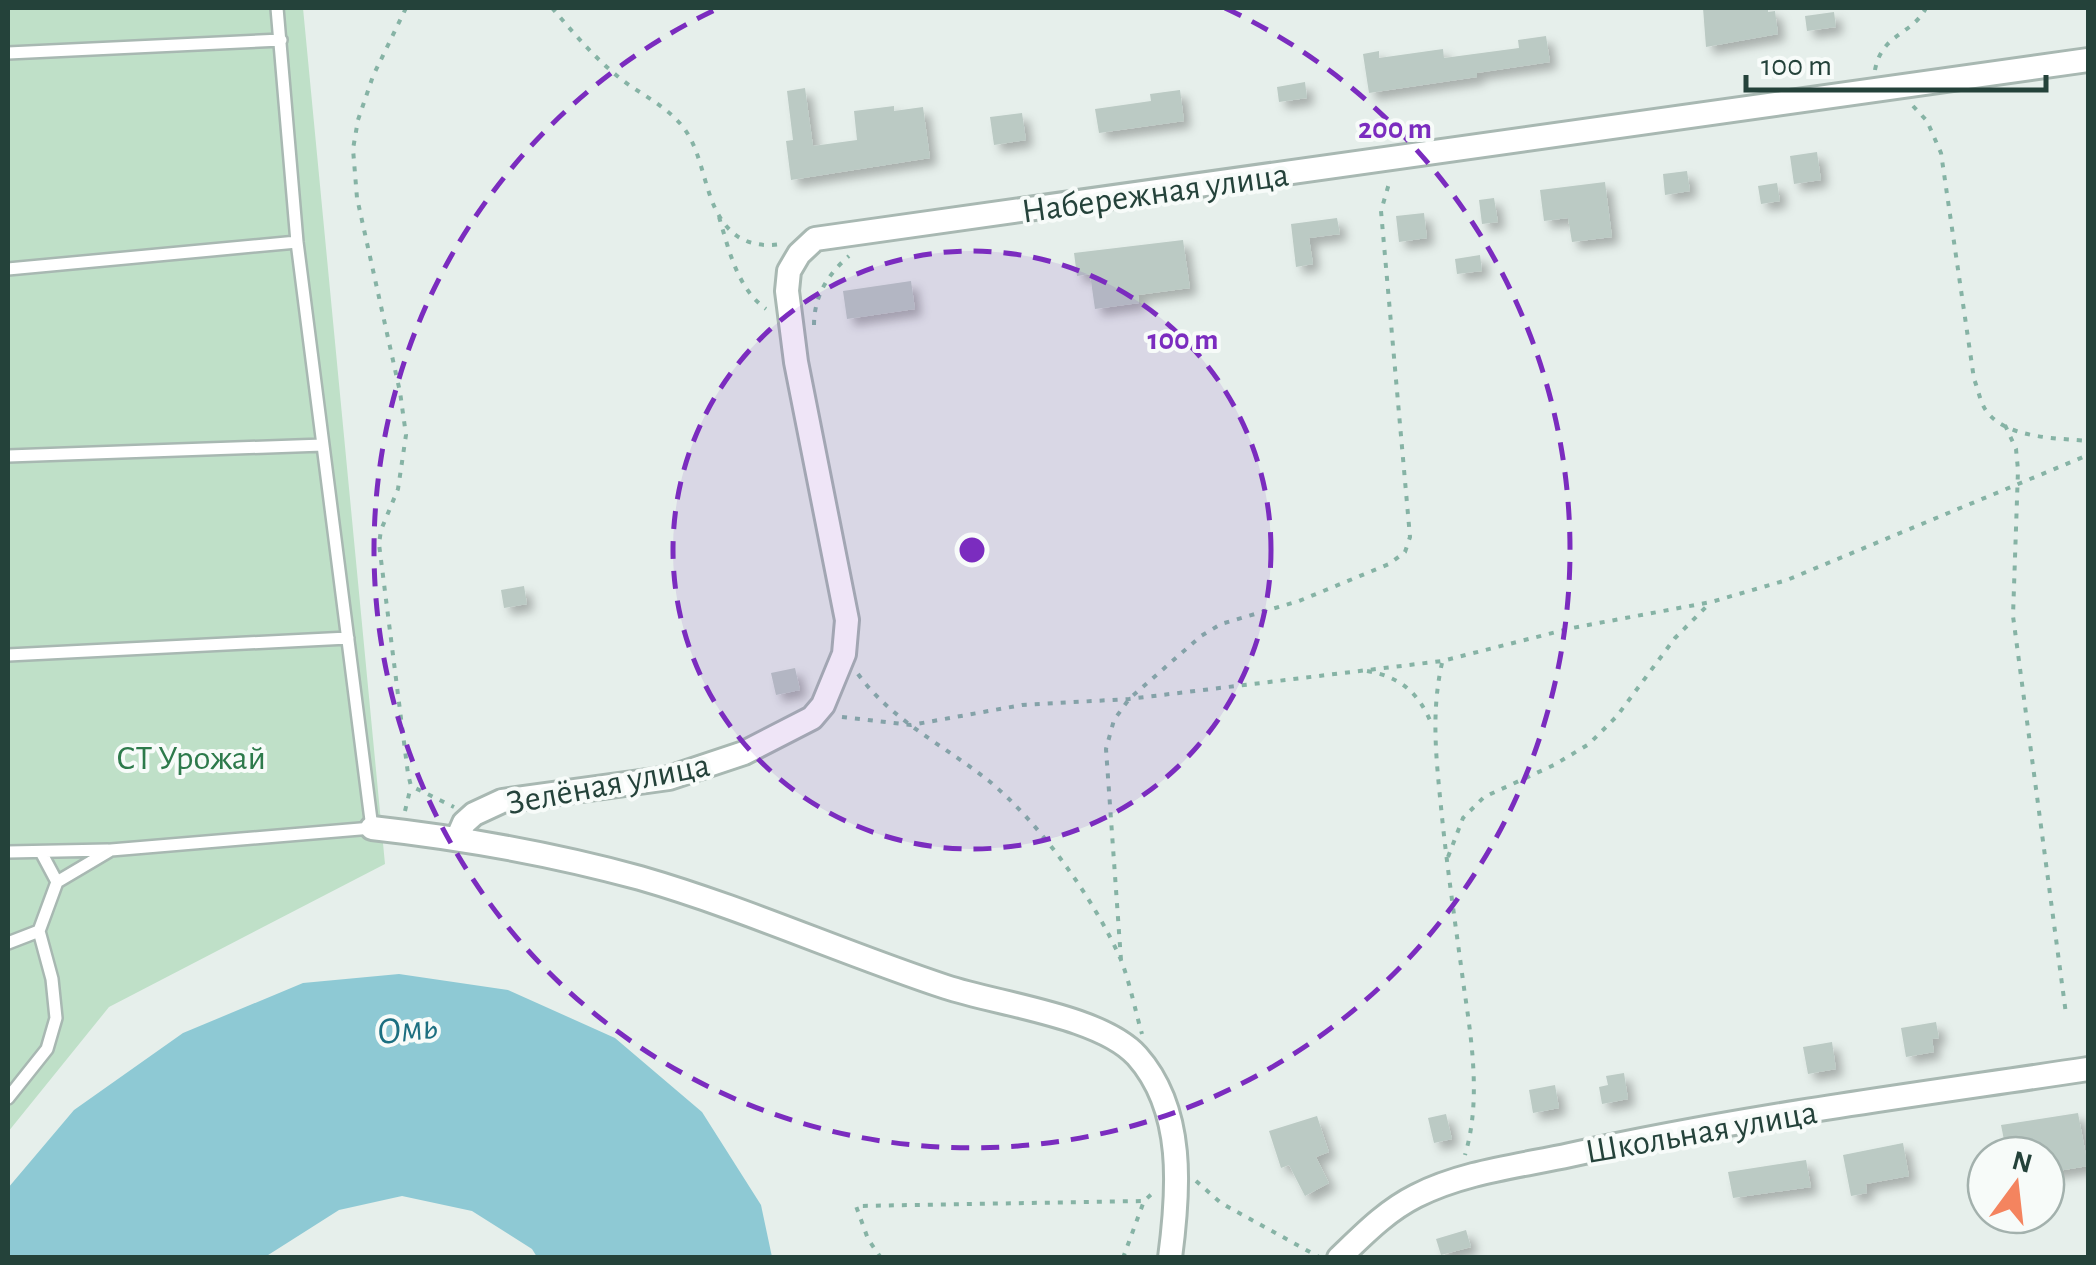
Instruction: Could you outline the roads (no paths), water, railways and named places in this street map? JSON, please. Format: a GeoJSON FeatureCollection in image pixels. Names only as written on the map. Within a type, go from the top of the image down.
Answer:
{"type":"FeatureCollection","features":[{"type":"Feature","properties":{"kind":"street","name":"Набережная улица"},"geometry":{"type":"LineString","coordinates":[[812,718],[823,705],[844,654],[846,620],[803,327],[786,291],[789,271],[816,240],[2088,60]]}},
{"type":"Feature","properties":{"kind":"street","name":"Зелёная улица"},"geometry":{"type":"LineString","coordinates":[[461,831],[474,814],[502,801],[670,778],[744,754],[812,718]]}},
{"type":"Feature","properties":{"kind":"street"},"geometry":{"type":"LineString","coordinates":[[372,828],[461,831],[639,878],[732,908],[950,989],[1076,1022],[1111,1037],[1133,1052],[1156,1080],[1170,1122],[1176,1174],[1170,1258]]}},
{"type":"Feature","properties":{"kind":"street","name":"Школьная улица"},"geometry":{"type":"LineString","coordinates":[[1339,1258],[1379,1220],[1458,1178],[1641,1139],[1802,1111],[2088,1069]]}},
{"type":"Feature","properties":{"kind":"lane"},"geometry":{"type":"LineString","coordinates":[[8,852],[111,850],[372,828],[297,242],[277,8]]}},
{"type":"Feature","properties":{"kind":"lane"},"geometry":{"type":"LineString","coordinates":[[8,52],[280,40]]}},
{"type":"Feature","properties":{"kind":"lane"},"geometry":{"type":"LineString","coordinates":[[8,269],[297,242]]}},
{"type":"Feature","properties":{"kind":"lane"},"geometry":{"type":"LineString","coordinates":[[8,456],[323,445]]}},
{"type":"Feature","properties":{"kind":"lane"},"geometry":{"type":"LineString","coordinates":[[8,655],[348,638]]}},
{"type":"Feature","properties":{"kind":"lane"},"geometry":{"type":"LineString","coordinates":[[8,1098],[47,1049],[56,1018],[52,980],[39,931],[57,882],[111,850]]}},
{"type":"Feature","properties":{"kind":"lane"},"geometry":{"type":"LineString","coordinates":[[41,852],[57,882]]}},
{"type":"Feature","properties":{"kind":"lane"},"geometry":{"type":"LineString","coordinates":[[8,943],[39,931]]}},
{"type":"Feature","properties":{"kind":"water","name":"Омь"},"geometry":{"type":"Polygon","coordinates":[[[399,974],[508,990],[615,1038],[702,1112],[761,1205],[772,1257],[537,1257],[532,1249],[472,1211],[402,1196],[339,1210],[265,1257],[8,1257],[8,1188],[74,1110],[183,1033],[303,983],[399,974]]]}},
{"type":"Feature","properties":{"kind":"park label","name":"СТ Урожай"},"geometry":{"type":"Point","coordinates":[191,757]}}]}
